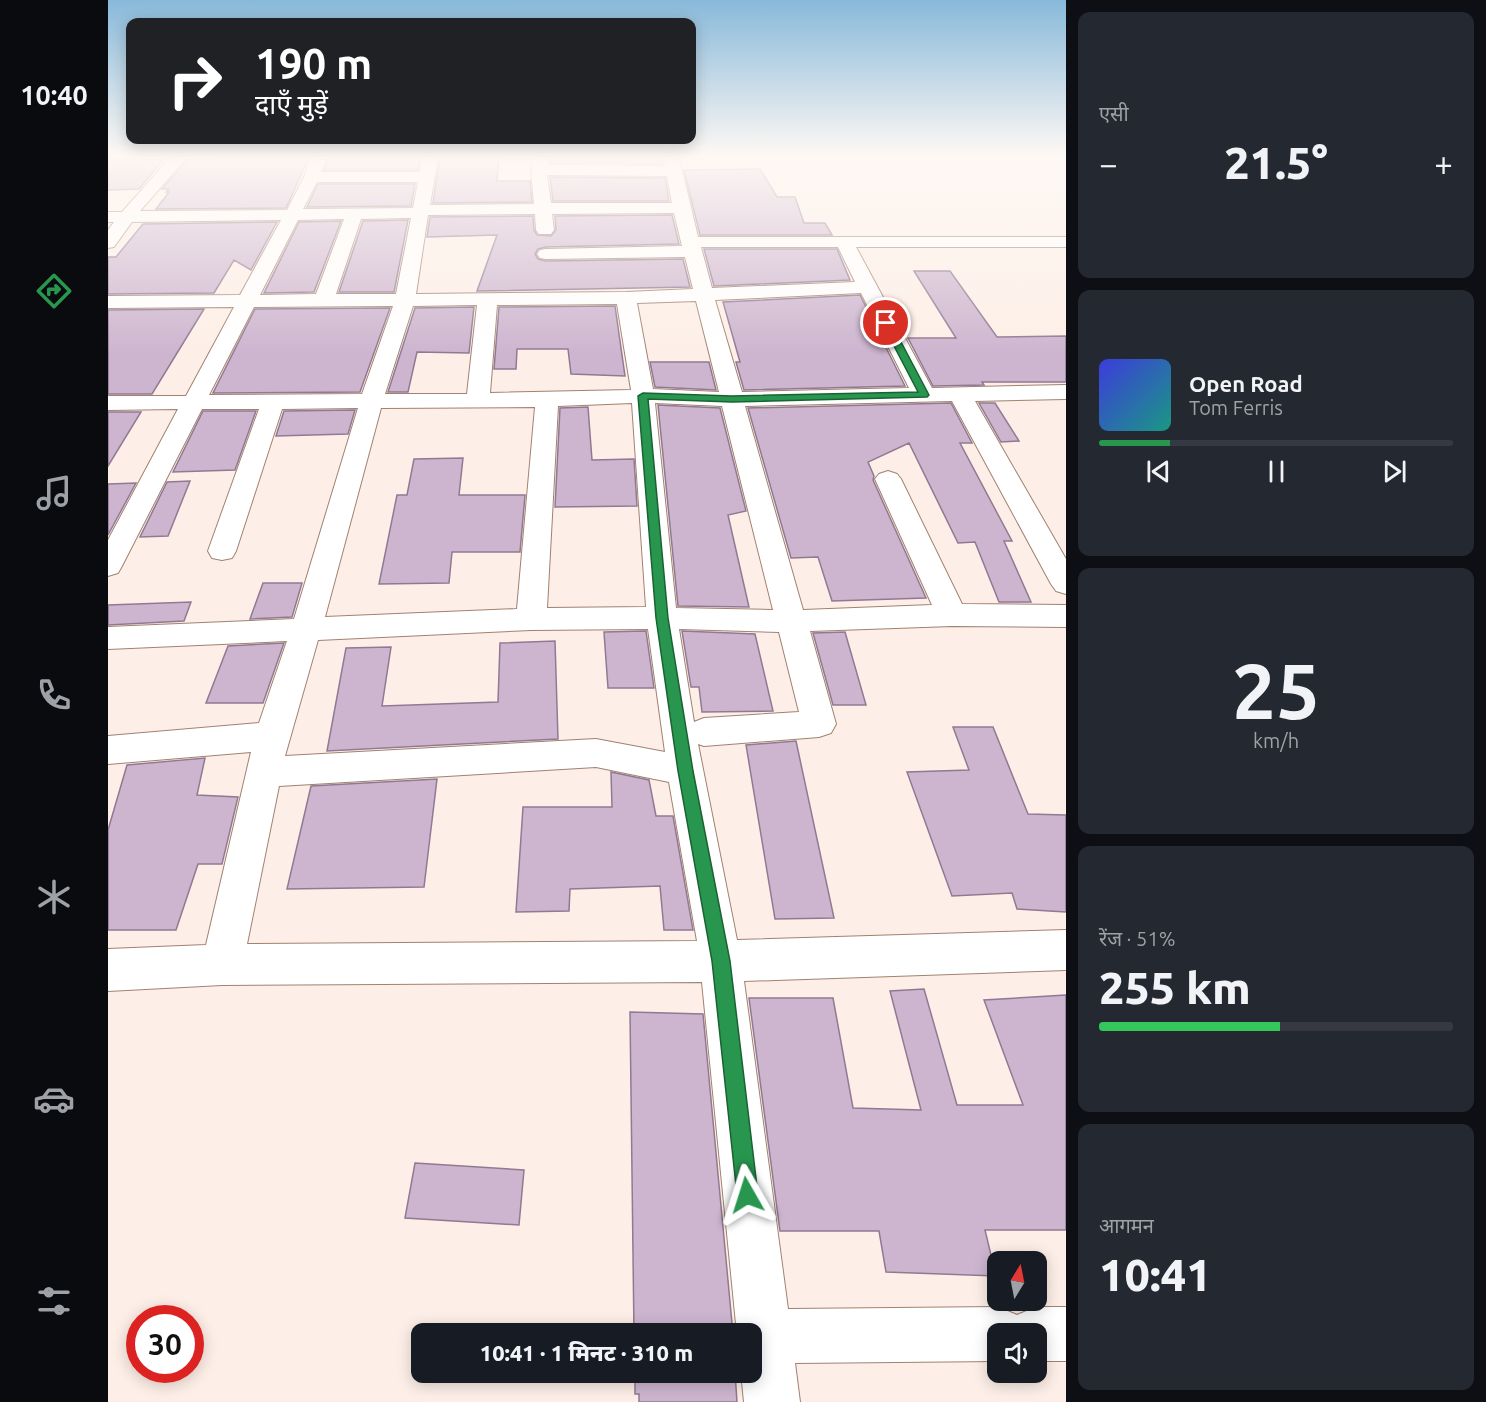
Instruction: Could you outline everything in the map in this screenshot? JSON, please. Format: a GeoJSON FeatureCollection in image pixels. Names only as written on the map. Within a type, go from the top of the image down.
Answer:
{"type":"FeatureCollection","features":[{"type":"Feature","properties":{"kind":"street"},"geometry":{"type":"LineString","coordinates":[[108,243],[123,222]]}},
{"type":"Feature","properties":{"kind":"street"},"geometry":{"type":"LineString","coordinates":[[108,566],[289,222]]}},
{"type":"Feature","properties":{"kind":"street"},"geometry":{"type":"LineString","coordinates":[[324,300],[351,222]]}},
{"type":"Feature","properties":{"kind":"street"},"geometry":{"type":"LineString","coordinates":[[222,965],[266,772],[272,736],[306,630],[372,400],[405,300],[418,222]]}},
{"type":"Feature","properties":{"kind":"street"},"geometry":{"type":"LineString","coordinates":[[547,298],[546,254],[551,228],[549,222]]}},
{"type":"Feature","properties":{"kind":"street"},"geometry":{"type":"LineString","coordinates":[[629,222],[683,231],[844,242],[1066,242]]}},
{"type":"Feature","properties":{"kind":"street"},"geometry":{"type":"LineString","coordinates":[[682,222],[706,295],[790,621],[819,724],[704,732]]}},
{"type":"Feature","properties":{"kind":"street"},"geometry":{"type":"LineString","coordinates":[[546,254],[683,231]]}},
{"type":"Feature","properties":{"kind":"street"},"geometry":{"type":"LineString","coordinates":[[844,242],[924,395]]}},
{"type":"Feature","properties":{"kind":"street"},"geometry":{"type":"LineString","coordinates":[[108,302],[626,298],[868,287]]}},
{"type":"Feature","properties":{"kind":"street"},"geometry":{"type":"LineString","coordinates":[[626,298],[643,396],[662,618],[685,771],[721,961],[772,1402]]}},
{"type":"Feature","properties":{"kind":"street"},"geometry":{"type":"LineString","coordinates":[[478,399],[488,299]]}},
{"type":"Feature","properties":{"kind":"street"},"geometry":{"type":"LineString","coordinates":[[108,403],[547,400],[643,396],[732,399],[1066,392]]}},
{"type":"Feature","properties":{"kind":"street"},"geometry":{"type":"LineString","coordinates":[[960,394],[1066,584]]}},
{"type":"Feature","properties":{"kind":"street"},"geometry":{"type":"LineString","coordinates":[[531,619],[547,400]]}},
{"type":"Feature","properties":{"kind":"street"},"geometry":{"type":"LineString","coordinates":[[222,551],[273,401]]}},
{"type":"Feature","properties":{"kind":"street"},"geometry":{"type":"LineString","coordinates":[[888,479],[952,615]]}},
{"type":"Feature","properties":{"kind":"street"},"geometry":{"type":"LineString","coordinates":[[108,638],[531,619],[662,618],[790,621],[952,615],[1066,616]]}},
{"type":"Feature","properties":{"kind":"street"},"geometry":{"type":"LineString","coordinates":[[108,750],[272,736]]}},
{"type":"Feature","properties":{"kind":"street"},"geometry":{"type":"LineString","coordinates":[[266,772],[596,753],[685,771]]}},
{"type":"Feature","properties":{"kind":"street"},"geometry":{"type":"LineString","coordinates":[[108,970],[222,965],[721,961],[1066,950]]}},
{"type":"Feature","properties":{"kind":"street"},"geometry":{"type":"LineString","coordinates":[[763,1336],[987,1334]]}},
{"type":"Feature","properties":{"kind":"street"},"geometry":{"type":"LineString","coordinates":[[1047,1334],[1066,1334]]}},
{"type":"Feature","properties":{"kind":"building"},"geometry":{"type":"Polygon","coordinates":[[[277,222],[251,270],[234,260],[214,293],[108,294],[108,257],[116,257],[143,224],[277,222]]]}},
{"type":"Feature","properties":{"kind":"building"},"geometry":{"type":"Polygon","coordinates":[[[299,222],[340,222],[314,292],[264,293],[299,222]]]}},
{"type":"Feature","properties":{"kind":"building"},"geometry":{"type":"Polygon","coordinates":[[[363,222],[408,222],[394,292],[339,292],[363,222]]]}},
{"type":"Feature","properties":{"kind":"building"},"geometry":{"type":"Polygon","coordinates":[[[429,222],[533,222],[537,235],[551,236],[556,230],[555,222],[674,222],[679,244],[546,247],[538,249],[535,254],[538,259],[546,261],[683,259],[690,287],[477,291],[497,235],[427,237],[429,222]]]}},
{"type":"Feature","properties":{"kind":"building"},"geometry":{"type":"Polygon","coordinates":[[[697,222],[825,223],[832,235],[700,235],[697,222]]]}},
{"type":"Feature","properties":{"kind":"building"},"geometry":{"type":"Polygon","coordinates":[[[704,249],[837,249],[850,280],[714,286],[704,249]]]}},
{"type":"Feature","properties":{"kind":"building"},"geometry":{"type":"Polygon","coordinates":[[[914,271],[950,271],[997,337],[1066,336],[1066,382],[982,382],[984,385],[933,386],[908,338],[956,338],[914,271]]]}},
{"type":"Feature","properties":{"kind":"building"},"geometry":{"type":"Polygon","coordinates":[[[860,295],[905,386],[744,390],[736,362],[740,362],[723,302],[860,295]]]}},
{"type":"Feature","properties":{"kind":"building"},"geometry":{"type":"Polygon","coordinates":[[[615,306],[625,376],[571,374],[568,349],[517,349],[516,369],[494,369],[499,307],[615,306]]]}},
{"type":"Feature","properties":{"kind":"building"},"geometry":{"type":"Polygon","coordinates":[[[474,307],[469,353],[417,352],[408,392],[388,392],[415,308],[474,307]]]}},
{"type":"Feature","properties":{"kind":"building"},"geometry":{"type":"Polygon","coordinates":[[[390,308],[360,392],[213,393],[255,309],[390,308]]]}},
{"type":"Feature","properties":{"kind":"building"},"geometry":{"type":"Polygon","coordinates":[[[204,309],[152,394],[108,394],[108,310],[204,309]]]}},
{"type":"Feature","properties":{"kind":"building"},"geometry":{"type":"Polygon","coordinates":[[[650,362],[709,362],[716,390],[655,387],[650,362]]]}},
{"type":"Feature","properties":{"kind":"building"},"geometry":{"type":"Polygon","coordinates":[[[951,403],[972,443],[960,443],[1012,541],[1004,541],[1031,602],[999,602],[975,542],[958,543],[909,443],[868,462],[874,476],[873,480],[926,598],[832,601],[818,557],[791,558],[748,408],[951,403]]]}},
{"type":"Feature","properties":{"kind":"building"},"geometry":{"type":"Polygon","coordinates":[[[979,403],[995,403],[1019,441],[1001,442],[979,403]]]}},
{"type":"Feature","properties":{"kind":"building"},"geometry":{"type":"Polygon","coordinates":[[[658,405],[720,408],[746,511],[728,515],[749,607],[678,606],[658,405]]]}},
{"type":"Feature","properties":{"kind":"building"},"geometry":{"type":"Polygon","coordinates":[[[588,407],[592,460],[634,459],[637,506],[555,507],[560,408],[588,407]]]}},
{"type":"Feature","properties":{"kind":"building"},"geometry":{"type":"Polygon","coordinates":[[[355,410],[348,434],[276,436],[284,411],[355,410]]]}},
{"type":"Feature","properties":{"kind":"building"},"geometry":{"type":"Polygon","coordinates":[[[203,411],[256,411],[235,470],[173,472],[203,411]]]}},
{"type":"Feature","properties":{"kind":"building"},"geometry":{"type":"Polygon","coordinates":[[[108,412],[141,412],[108,466],[108,412]]]}},
{"type":"Feature","properties":{"kind":"building"},"geometry":{"type":"Polygon","coordinates":[[[463,458],[459,495],[525,495],[520,552],[452,552],[449,583],[379,584],[397,495],[407,495],[414,459],[463,458]]]}},
{"type":"Feature","properties":{"kind":"building"},"geometry":{"type":"Polygon","coordinates":[[[190,481],[168,536],[140,537],[167,482],[190,481]]]}},
{"type":"Feature","properties":{"kind":"building"},"geometry":{"type":"Polygon","coordinates":[[[136,483],[108,535],[108,484],[136,483]]]}},
{"type":"Feature","properties":{"kind":"building"},"geometry":{"type":"Polygon","coordinates":[[[263,583],[302,583],[292,617],[250,619],[263,583]]]}},
{"type":"Feature","properties":{"kind":"building"},"geometry":{"type":"Polygon","coordinates":[[[191,602],[184,621],[108,625],[108,605],[191,602]]]}},
{"type":"Feature","properties":{"kind":"building"},"geometry":{"type":"Polygon","coordinates":[[[646,631],[654,688],[608,688],[604,632],[646,631]]]}},
{"type":"Feature","properties":{"kind":"building"},"geometry":{"type":"Polygon","coordinates":[[[682,631],[755,634],[773,711],[702,712],[699,687],[691,687],[682,631]]]}},
{"type":"Feature","properties":{"kind":"building"},"geometry":{"type":"Polygon","coordinates":[[[845,632],[866,705],[833,705],[813,633],[845,632]]]}},
{"type":"Feature","properties":{"kind":"building"},"geometry":{"type":"Polygon","coordinates":[[[555,641],[558,739],[327,751],[346,648],[391,647],[382,706],[498,702],[500,643],[555,641]]]}},
{"type":"Feature","properties":{"kind":"building"},"geometry":{"type":"Polygon","coordinates":[[[284,643],[263,703],[206,703],[228,646],[284,643]]]}},
{"type":"Feature","properties":{"kind":"building"},"geometry":{"type":"Polygon","coordinates":[[[953,727],[993,727],[1028,814],[1066,815],[1066,912],[1017,909],[1012,893],[952,896],[907,772],[969,770],[953,727]]]}},
{"type":"Feature","properties":{"kind":"building"},"geometry":{"type":"Polygon","coordinates":[[[796,741],[834,918],[775,919],[746,745],[796,741]]]}},
{"type":"Feature","properties":{"kind":"building"},"geometry":{"type":"Polygon","coordinates":[[[205,758],[197,795],[238,797],[222,864],[198,864],[176,930],[108,930],[108,830],[127,765],[205,758]]]}},
{"type":"Feature","properties":{"kind":"building"},"geometry":{"type":"Polygon","coordinates":[[[611,772],[649,780],[656,816],[673,816],[693,930],[664,930],[660,886],[570,889],[569,911],[516,912],[523,807],[612,807],[611,772]]]}},
{"type":"Feature","properties":{"kind":"building"},"geometry":{"type":"Polygon","coordinates":[[[437,779],[424,887],[287,889],[311,786],[437,779]]]}},
{"type":"Feature","properties":{"kind":"building"},"geometry":{"type":"Polygon","coordinates":[[[924,989],[957,1105],[1023,1105],[984,1000],[1066,995],[1066,1230],[985,1230],[990,1251],[987,1251],[987,1276],[886,1272],[879,1231],[780,1231],[749,998],[833,998],[853,1108],[921,1110],[890,991],[924,989]]]}},
{"type":"Feature","properties":{"kind":"building"},"geometry":{"type":"Polygon","coordinates":[[[630,1012],[703,1014],[732,1323],[634,1323],[630,1012]]]}},
{"type":"Feature","properties":{"kind":"building"},"geometry":{"type":"Polygon","coordinates":[[[415,1163],[524,1170],[519,1225],[405,1218],[415,1163]]]}},
{"type":"Feature","properties":{"kind":"building"},"geometry":{"type":"Polygon","coordinates":[[[635,1383],[736,1383],[737,1402],[639,1402],[639,1394],[635,1394],[635,1383]]]}},
{"type":"Feature","properties":{"kind":"route"},"geometry":{"type":"LineString","coordinates":[[747,1195],[721,961],[685,771],[662,618],[643,396],[732,399],[924,395],[886,323]]}}]}
